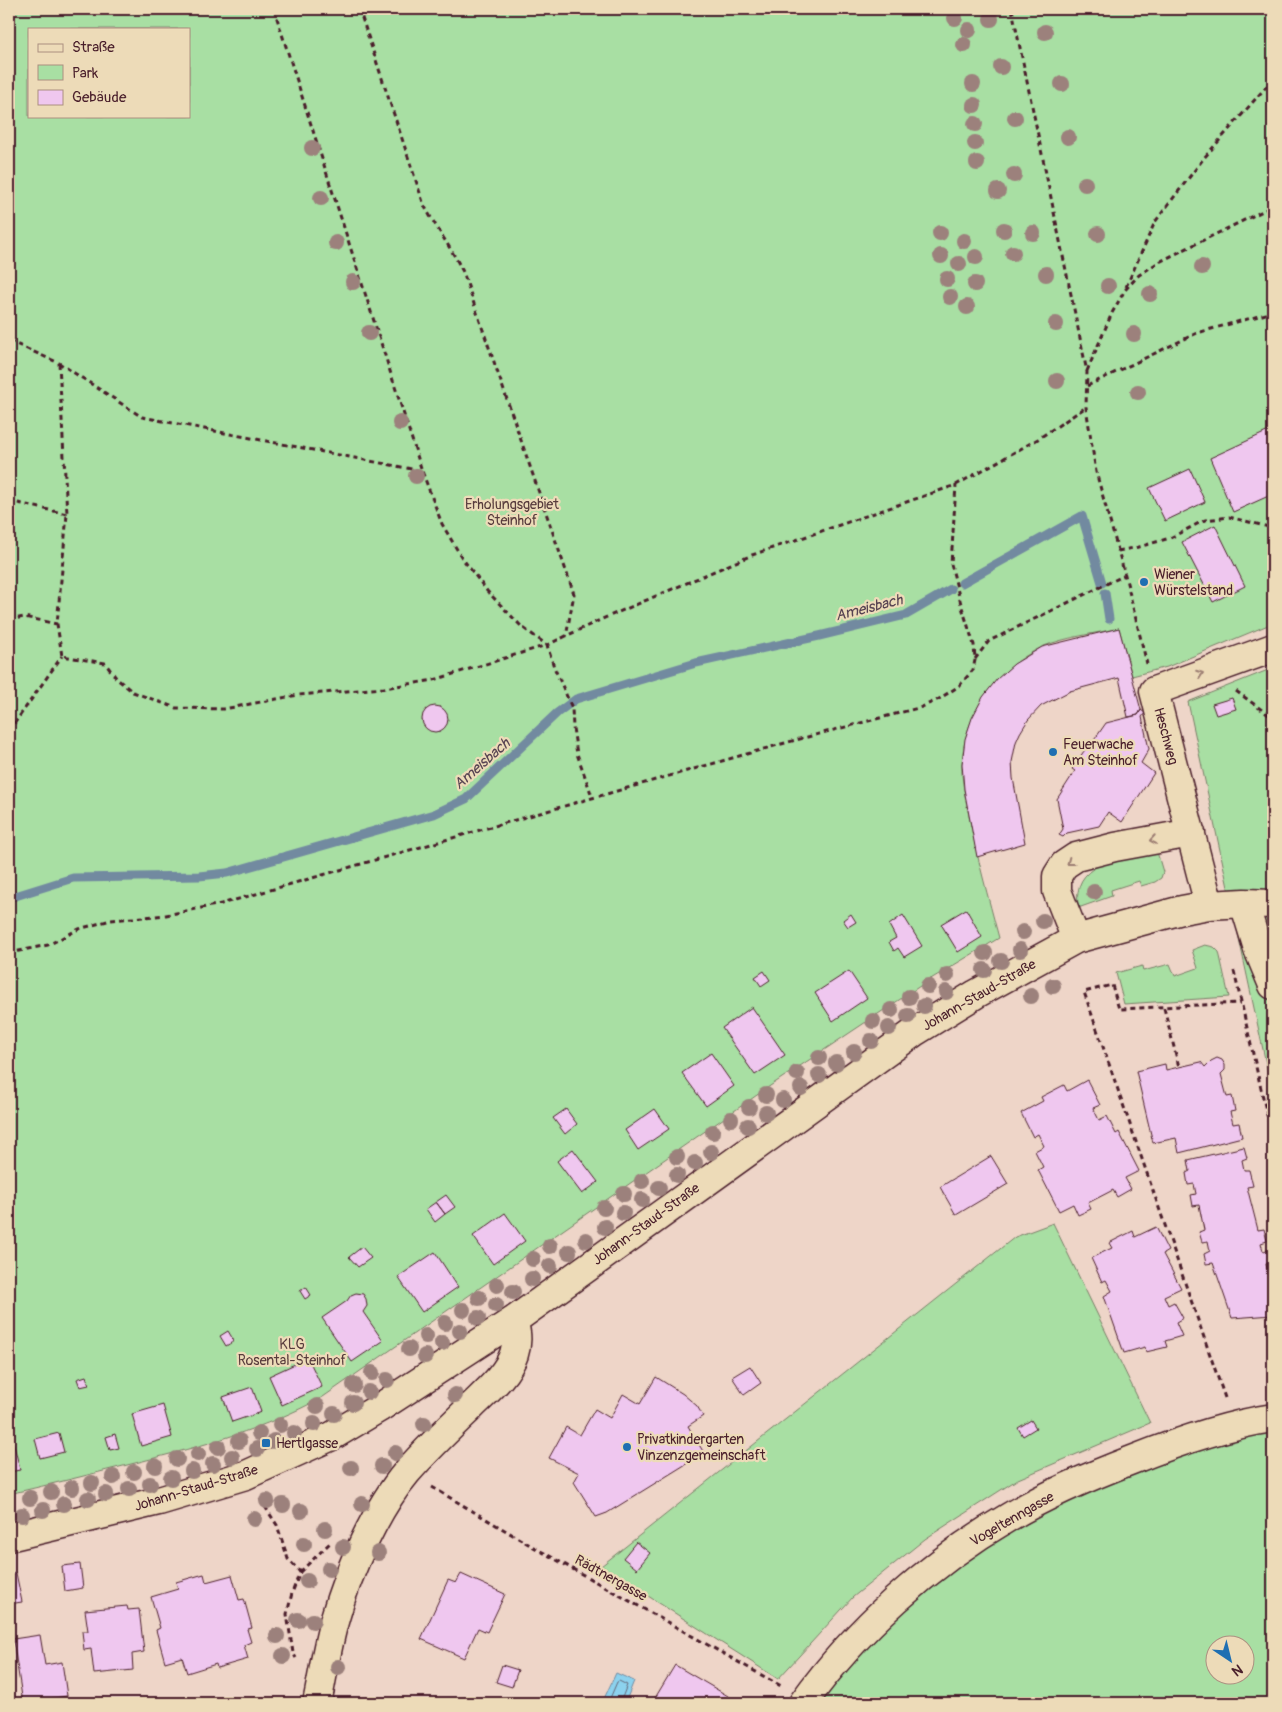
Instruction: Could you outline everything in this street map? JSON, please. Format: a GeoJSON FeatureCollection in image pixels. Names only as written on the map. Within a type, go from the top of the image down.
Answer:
{"type":"FeatureCollection","features":[{"type":"Feature","properties":{"kind":"street","name":"Heschweg"},"geometry":{"type":"LineString","coordinates":[[1209,905],[1154,691],[1273,648]]}},
{"type":"Feature","properties":{"kind":"street"},"geometry":{"type":"LineString","coordinates":[[1076,939],[1057,891],[1057,876],[1064,865],[1076,857],[1115,847],[1191,833]]}},
{"type":"Feature","properties":{"kind":"street"},"geometry":{"type":"LineString","coordinates":[[1244,903],[1258,949],[1273,985]]}},
{"type":"Feature","properties":{"kind":"street","name":"Johann-Staud-Straße"},"geometry":{"type":"LineString","coordinates":[[9,1537],[159,1500],[246,1476],[332,1436],[379,1408],[513,1321],[916,1031],[976,994],[1076,939],[1175,912],[1209,905],[1273,904]]}},
{"type":"Feature","properties":{"kind":"street"},"geometry":{"type":"LineString","coordinates":[[317,1703],[335,1617],[354,1565],[378,1514],[407,1472],[430,1446],[506,1370],[514,1354],[518,1336],[513,1321]]}},
{"type":"Feature","properties":{"kind":"street","name":"Vogeltenngasse"},"geometry":{"type":"LineString","coordinates":[[803,1702],[841,1655],[877,1617],[942,1561],[1009,1517],[1081,1480],[1158,1450],[1247,1422],[1273,1418]]}},
{"type":"Feature","properties":{"kind":"path"},"geometry":{"type":"LineString","coordinates":[[274,9],[422,472],[442,524],[462,558],[487,591],[522,627],[547,645],[554,667],[572,708],[577,754],[593,799]]}},
{"type":"Feature","properties":{"kind":"path"},"geometry":{"type":"LineString","coordinates":[[359,9],[424,205],[434,224],[453,251],[463,272],[574,594],[566,636]]}},
{"type":"Feature","properties":{"kind":"path"},"geometry":{"type":"LineString","coordinates":[[1012,9],[1087,372],[1086,407],[1096,472],[1125,575],[1154,691]]}},
{"type":"Feature","properties":{"kind":"path"},"geometry":{"type":"LineString","coordinates":[[1087,372],[1155,222],[1204,158],[1273,79]]}},
{"type":"Feature","properties":{"kind":"path"},"geometry":{"type":"LineString","coordinates":[[1124,290],[1139,275],[1159,262],[1273,206]]}},
{"type":"Feature","properties":{"kind":"path"},"geometry":{"type":"LineString","coordinates":[[1087,386],[1197,333],[1273,312]]}},
{"type":"Feature","properties":{"kind":"path"},"geometry":{"type":"LineString","coordinates":[[9,341],[59,363],[142,417],[422,472]]}},
{"type":"Feature","properties":{"kind":"path"},"geometry":{"type":"LineString","coordinates":[[9,731],[62,656],[56,624],[67,514],[59,363]]}},
{"type":"Feature","properties":{"kind":"path"},"geometry":{"type":"LineString","coordinates":[[62,656],[105,663],[117,679],[133,692],[176,708],[224,709],[298,695],[384,688],[434,680],[547,645],[600,620],[752,555],[956,485],[1038,438],[1086,407]]}},
{"type":"Feature","properties":{"kind":"path"},"geometry":{"type":"LineString","coordinates":[[9,953],[48,945],[78,929],[111,920],[166,915],[222,904],[792,741],[922,707],[939,699],[959,686],[973,670],[975,660],[974,645],[951,564],[956,485]]}},
{"type":"Feature","properties":{"kind":"path"},"geometry":{"type":"LineString","coordinates":[[9,501],[67,514]]}},
{"type":"Feature","properties":{"kind":"path"},"geometry":{"type":"LineString","coordinates":[[1118,551],[1170,538],[1205,520],[1229,517],[1273,528]]}},
{"type":"Feature","properties":{"kind":"path"},"geometry":{"type":"LineString","coordinates":[[975,660],[990,641],[1125,575]]}},
{"type":"Feature","properties":{"kind":"path"},"geometry":{"type":"LineString","coordinates":[[9,620],[24,617],[56,624]]}},
{"type":"Feature","properties":{"kind":"path"},"geometry":{"type":"LineString","coordinates":[[1210,670],[1248,701],[1273,718]]}},
{"type":"Feature","properties":{"kind":"path"},"geometry":{"type":"LineString","coordinates":[[1233,968],[1273,1141]]}},
{"type":"Feature","properties":{"kind":"path"},"geometry":{"type":"LineString","coordinates":[[1226,1399],[1084,992],[1112,985],[1119,1009],[1242,1003]]}},
{"type":"Feature","properties":{"kind":"path"},"geometry":{"type":"LineString","coordinates":[[1164,1008],[1179,1067]]}},
{"type":"Feature","properties":{"kind":"path","name":"Rädtnergasse"},"geometry":{"type":"LineString","coordinates":[[407,1472],[530,1545],[789,1691],[803,1702]]}},
{"type":"Feature","properties":{"kind":"path"},"geometry":{"type":"LineString","coordinates":[[255,1492],[277,1525],[288,1559],[300,1572],[287,1614],[293,1653],[298,1661]]}},
{"type":"Feature","properties":{"kind":"green space","name":"Erholungsgebiet Steinhof"},"geometry":{"type":"Polygon","coordinates":[[[9,9],[1273,9],[1273,623],[1167,667],[1132,676],[1119,628],[1080,636],[1042,647],[1010,667],[997,680],[976,710],[964,745],[962,764],[963,783],[972,831],[999,938],[929,980],[770,1086],[323,1397],[279,1418],[233,1436],[139,1462],[9,1494],[9,9]]]}},
{"type":"Feature","properties":{"kind":"green space"},"geometry":{"type":"Polygon","coordinates":[[[1273,668],[1273,1096],[1188,702],[1273,668]]]}},
{"type":"Feature","properties":{"kind":"green space"},"geometry":{"type":"Polygon","coordinates":[[[1157,852],[1163,872],[1161,878],[1141,886],[1139,881],[1111,890],[1112,896],[1078,908],[1078,892],[1082,881],[1089,872],[1098,866],[1121,858],[1157,852]]]}},
{"type":"Feature","properties":{"kind":"green space"},"geometry":{"type":"Polygon","coordinates":[[[1205,945],[1214,947],[1219,952],[1229,997],[1124,1004],[1116,973],[1142,966],[1143,971],[1170,964],[1175,976],[1198,968],[1192,950],[1205,945]]]}},
{"type":"Feature","properties":{"kind":"green space"},"geometry":{"type":"Polygon","coordinates":[[[1053,1223],[1150,1423],[1018,1479],[925,1539],[853,1597],[778,1679],[601,1566],[1015,1237],[1053,1223]]]}},
{"type":"Feature","properties":{"kind":"green space"},"geometry":{"type":"Polygon","coordinates":[[[1273,1429],[1273,1703],[813,1703],[848,1662],[948,1569],[1014,1525],[1162,1459],[1273,1429]]]}},
{"type":"Feature","properties":{"kind":"water"},"geometry":{"type":"Polygon","coordinates":[[[616,1673],[634,1681],[625,1703],[602,1703],[616,1673]]]}},
{"type":"Feature","properties":{"kind":"building"},"geometry":{"type":"Polygon","coordinates":[[[1273,429],[1273,494],[1233,512],[1210,458],[1273,429]]]}},
{"type":"Feature","properties":{"kind":"building"},"geometry":{"type":"Polygon","coordinates":[[[1190,469],[1205,502],[1165,521],[1149,488],[1190,469]]]}},
{"type":"Feature","properties":{"kind":"building"},"geometry":{"type":"Polygon","coordinates":[[[1215,525],[1245,586],[1213,602],[1182,542],[1215,525]]]}},
{"type":"Feature","properties":{"kind":"building"},"geometry":{"type":"Polygon","coordinates":[[[1119,628],[1141,710],[1138,715],[1128,717],[1119,678],[1070,691],[1041,706],[1028,720],[1020,733],[1012,762],[1013,778],[1025,843],[977,857],[964,789],[962,764],[965,739],[972,718],[983,697],[997,679],[1014,664],[1042,647],[1119,628]]]}},
{"type":"Feature","properties":{"kind":"building"},"geometry":{"type":"Polygon","coordinates":[[[1232,698],[1236,709],[1216,715],[1212,704],[1232,698]]]}},
{"type":"Feature","properties":{"kind":"building"},"geometry":{"type":"Polygon","coordinates":[[[435,706],[444,710],[448,719],[444,728],[435,732],[426,728],[422,719],[426,710],[435,706]]]}},
{"type":"Feature","properties":{"kind":"building"},"geometry":{"type":"Polygon","coordinates":[[[1141,710],[1145,713],[1142,717],[1149,749],[1141,763],[1154,773],[1122,822],[1108,812],[1099,826],[1067,833],[1063,837],[1059,835],[1063,829],[1057,799],[1075,771],[1072,769],[1106,723],[1138,715],[1141,710]]]}},
{"type":"Feature","properties":{"kind":"building"},"geometry":{"type":"Polygon","coordinates":[[[966,909],[982,937],[958,952],[941,924],[966,909]]]}},
{"type":"Feature","properties":{"kind":"building"},"geometry":{"type":"Polygon","coordinates":[[[851,914],[856,922],[848,927],[843,920],[851,914]]]}},
{"type":"Feature","properties":{"kind":"building"},"geometry":{"type":"Polygon","coordinates":[[[903,915],[922,946],[904,957],[898,948],[894,951],[889,942],[896,938],[889,925],[903,915]]]}},
{"type":"Feature","properties":{"kind":"building"},"geometry":{"type":"Polygon","coordinates":[[[764,971],[770,980],[761,986],[755,977],[764,971]]]}},
{"type":"Feature","properties":{"kind":"building"},"geometry":{"type":"Polygon","coordinates":[[[849,971],[867,998],[833,1021],[815,993],[849,971]]]}},
{"type":"Feature","properties":{"kind":"building"},"geometry":{"type":"Polygon","coordinates":[[[752,1007],[785,1055],[755,1075],[722,1028],[752,1007]]]}},
{"type":"Feature","properties":{"kind":"building"},"geometry":{"type":"Polygon","coordinates":[[[711,1053],[734,1086],[706,1106],[682,1073],[711,1053]]]}},
{"type":"Feature","properties":{"kind":"building"},"geometry":{"type":"Polygon","coordinates":[[[1217,1058],[1222,1060],[1225,1065],[1225,1070],[1221,1074],[1227,1097],[1232,1096],[1235,1111],[1230,1112],[1233,1124],[1239,1123],[1242,1137],[1179,1153],[1176,1138],[1153,1143],[1136,1071],[1165,1064],[1166,1070],[1201,1062],[1205,1067],[1217,1058]]]}},
{"type":"Feature","properties":{"kind":"building"},"geometry":{"type":"Polygon","coordinates":[[[1087,1080],[1100,1105],[1093,1108],[1099,1120],[1107,1116],[1116,1134],[1119,1132],[1139,1171],[1125,1178],[1131,1189],[1117,1197],[1113,1190],[1088,1203],[1091,1209],[1078,1215],[1073,1204],[1059,1211],[1038,1170],[1043,1167],[1035,1151],[1044,1146],[1038,1134],[1033,1137],[1021,1113],[1043,1101],[1041,1097],[1064,1085],[1067,1091],[1087,1080]]]}},
{"type":"Feature","properties":{"kind":"building"},"geometry":{"type":"Polygon","coordinates":[[[566,1109],[577,1124],[565,1134],[553,1118],[566,1109]]]}},
{"type":"Feature","properties":{"kind":"building"},"geometry":{"type":"Polygon","coordinates":[[[655,1109],[669,1129],[638,1150],[625,1130],[655,1109]]]}},
{"type":"Feature","properties":{"kind":"building"},"geometry":{"type":"Polygon","coordinates":[[[1244,1147],[1247,1158],[1242,1160],[1244,1170],[1249,1170],[1253,1186],[1247,1187],[1258,1230],[1264,1229],[1267,1241],[1261,1243],[1263,1251],[1269,1250],[1272,1262],[1266,1264],[1273,1298],[1273,1315],[1232,1318],[1213,1263],[1206,1264],[1204,1254],[1210,1251],[1208,1241],[1202,1242],[1199,1232],[1204,1230],[1199,1205],[1193,1206],[1191,1195],[1196,1194],[1194,1184],[1188,1185],[1186,1173],[1190,1171],[1188,1160],[1244,1147]]]}},
{"type":"Feature","properties":{"kind":"building"},"geometry":{"type":"Polygon","coordinates":[[[573,1149],[598,1182],[582,1194],[557,1161],[573,1149]]]}},
{"type":"Feature","properties":{"kind":"building"},"geometry":{"type":"Polygon","coordinates":[[[991,1156],[1008,1184],[956,1215],[940,1187],[991,1156]]]}},
{"type":"Feature","properties":{"kind":"building"},"geometry":{"type":"Polygon","coordinates":[[[446,1195],[455,1207],[445,1214],[436,1202],[446,1195]]]}},
{"type":"Feature","properties":{"kind":"building"},"geometry":{"type":"Polygon","coordinates":[[[436,1202],[445,1214],[435,1222],[426,1209],[436,1202]]]}},
{"type":"Feature","properties":{"kind":"building"},"geometry":{"type":"Polygon","coordinates":[[[505,1213],[525,1241],[493,1264],[473,1236],[505,1213]]]}},
{"type":"Feature","properties":{"kind":"building"},"geometry":{"type":"Polygon","coordinates":[[[1156,1227],[1168,1251],[1163,1254],[1181,1288],[1164,1296],[1168,1305],[1174,1302],[1183,1318],[1176,1322],[1182,1336],[1165,1341],[1167,1347],[1146,1352],[1145,1347],[1124,1353],[1104,1296],[1112,1291],[1106,1280],[1102,1282],[1091,1258],[1112,1248],[1109,1243],[1133,1231],[1135,1237],[1156,1227]]]}},
{"type":"Feature","properties":{"kind":"building"},"geometry":{"type":"Polygon","coordinates":[[[362,1247],[371,1258],[358,1267],[349,1257],[362,1247]]]}},
{"type":"Feature","properties":{"kind":"building"},"geometry":{"type":"Polygon","coordinates":[[[435,1252],[458,1287],[422,1312],[398,1277],[435,1252]]]}},
{"type":"Feature","properties":{"kind":"building"},"geometry":{"type":"Polygon","coordinates":[[[306,1287],[311,1295],[305,1299],[300,1291],[306,1287]]]}},
{"type":"Feature","properties":{"kind":"building"},"geometry":{"type":"Polygon","coordinates":[[[356,1293],[363,1294],[366,1299],[367,1306],[363,1312],[383,1341],[352,1362],[322,1318],[356,1293]]]}},
{"type":"Feature","properties":{"kind":"building"},"geometry":{"type":"Polygon","coordinates":[[[228,1331],[234,1341],[226,1346],[220,1336],[228,1331]]]}},
{"type":"Feature","properties":{"kind":"building"},"geometry":{"type":"Polygon","coordinates":[[[308,1358],[322,1387],[282,1405],[269,1376],[308,1358]]]}},
{"type":"Feature","properties":{"kind":"building"},"geometry":{"type":"Polygon","coordinates":[[[750,1366],[761,1383],[744,1395],[732,1377],[750,1366]]]}},
{"type":"Feature","properties":{"kind":"building"},"geometry":{"type":"Polygon","coordinates":[[[86,1376],[89,1385],[80,1387],[77,1379],[86,1376]]]}},
{"type":"Feature","properties":{"kind":"building"},"geometry":{"type":"Polygon","coordinates":[[[656,1377],[683,1394],[697,1406],[703,1416],[688,1426],[704,1453],[607,1513],[596,1517],[574,1482],[579,1473],[549,1458],[566,1427],[580,1435],[595,1409],[610,1418],[623,1394],[640,1404],[656,1377]]]}},
{"type":"Feature","properties":{"kind":"building"},"geometry":{"type":"Polygon","coordinates":[[[252,1387],[261,1412],[232,1422],[223,1397],[252,1387]]]}},
{"type":"Feature","properties":{"kind":"building"},"geometry":{"type":"Polygon","coordinates":[[[163,1405],[172,1437],[141,1446],[132,1414],[163,1405]]]}},
{"type":"Feature","properties":{"kind":"building"},"geometry":{"type":"Polygon","coordinates":[[[1031,1420],[1036,1428],[1023,1436],[1018,1428],[1031,1420]]]}},
{"type":"Feature","properties":{"kind":"building"},"geometry":{"type":"Polygon","coordinates":[[[59,1433],[64,1452],[40,1458],[35,1439],[59,1433]]]}},
{"type":"Feature","properties":{"kind":"building"},"geometry":{"type":"Polygon","coordinates":[[[115,1434],[119,1448],[110,1450],[106,1437],[115,1434]]]}},
{"type":"Feature","properties":{"kind":"building"},"geometry":{"type":"Polygon","coordinates":[[[13,1441],[20,1470],[9,1472],[9,1442],[13,1441]]]}},
{"type":"Feature","properties":{"kind":"building"},"geometry":{"type":"Polygon","coordinates":[[[636,1542],[650,1553],[637,1569],[623,1558],[636,1542]]]}},
{"type":"Feature","properties":{"kind":"building"},"geometry":{"type":"Polygon","coordinates":[[[80,1564],[83,1588],[65,1591],[62,1566],[80,1564]]]}},
{"type":"Feature","properties":{"kind":"building"},"geometry":{"type":"Polygon","coordinates":[[[16,1573],[22,1602],[9,1604],[9,1574],[16,1573]]]}},
{"type":"Feature","properties":{"kind":"building"},"geometry":{"type":"Polygon","coordinates":[[[204,1574],[206,1582],[232,1575],[239,1600],[244,1599],[252,1628],[247,1629],[251,1642],[244,1645],[248,1659],[217,1668],[216,1664],[187,1673],[182,1657],[165,1662],[156,1630],[160,1628],[151,1597],[178,1589],[176,1582],[204,1574]]]}},
{"type":"Feature","properties":{"kind":"building"},"geometry":{"type":"Polygon","coordinates":[[[461,1574],[505,1594],[487,1632],[478,1628],[464,1658],[421,1639],[448,1580],[456,1583],[461,1574]]]}},
{"type":"Feature","properties":{"kind":"building"},"geometry":{"type":"Polygon","coordinates":[[[127,1606],[128,1610],[139,1609],[144,1652],[132,1654],[133,1670],[94,1674],[91,1649],[84,1650],[82,1631],[88,1631],[85,1610],[127,1606]]]}},
{"type":"Feature","properties":{"kind":"building"},"geometry":{"type":"Polygon","coordinates":[[[40,1635],[45,1665],[62,1662],[67,1696],[23,1703],[13,1639],[40,1635]]]}},
{"type":"Feature","properties":{"kind":"building"},"geometry":{"type":"Polygon","coordinates":[[[502,1665],[518,1670],[512,1687],[496,1682],[502,1665]]]}},
{"type":"Feature","properties":{"kind":"building"},"geometry":{"type":"Polygon","coordinates":[[[675,1665],[740,1703],[652,1703],[675,1665]]]}},
{"type":"Feature","properties":{"kind":"waterway","name":"Ameisbach"},"geometry":{"type":"LineString","coordinates":[[962,583],[1082,516],[1102,583]]}},
{"type":"Feature","properties":{"kind":"waterway","name":"Ameisbach"},"geometry":{"type":"LineString","coordinates":[[9,898],[73,878],[199,876],[227,873],[434,814],[466,799],[557,713],[576,699],[696,663],[906,615],[951,589]]}},
{"type":"Feature","properties":{"kind":"waterway","name":"Ameisbach"},"geometry":{"type":"LineString","coordinates":[[1105,593],[1109,619]]}},
{"type":"Feature","properties":{"kind":"place","name":"Wiener Würstelstand"},"geometry":{"type":"Point","coordinates":[1144,582]}},
{"type":"Feature","properties":{"kind":"place","name":"Feuerwache Am Steinhof"},"geometry":{"type":"Point","coordinates":[1053,752]}},
{"type":"Feature","properties":{"kind":"place","name":"Hertlgasse"},"geometry":{"type":"Point","coordinates":[266,1443]}},
{"type":"Feature","properties":{"kind":"place","name":"Privatkindergarten Vinzenzgemeinschaft"},"geometry":{"type":"Point","coordinates":[627,1447]}},
{"type":"Feature","properties":{"kind":"park label","name":"KLG Rosental-Steinhof"},"geometry":{"type":"Point","coordinates":[292,1352]}}]}
